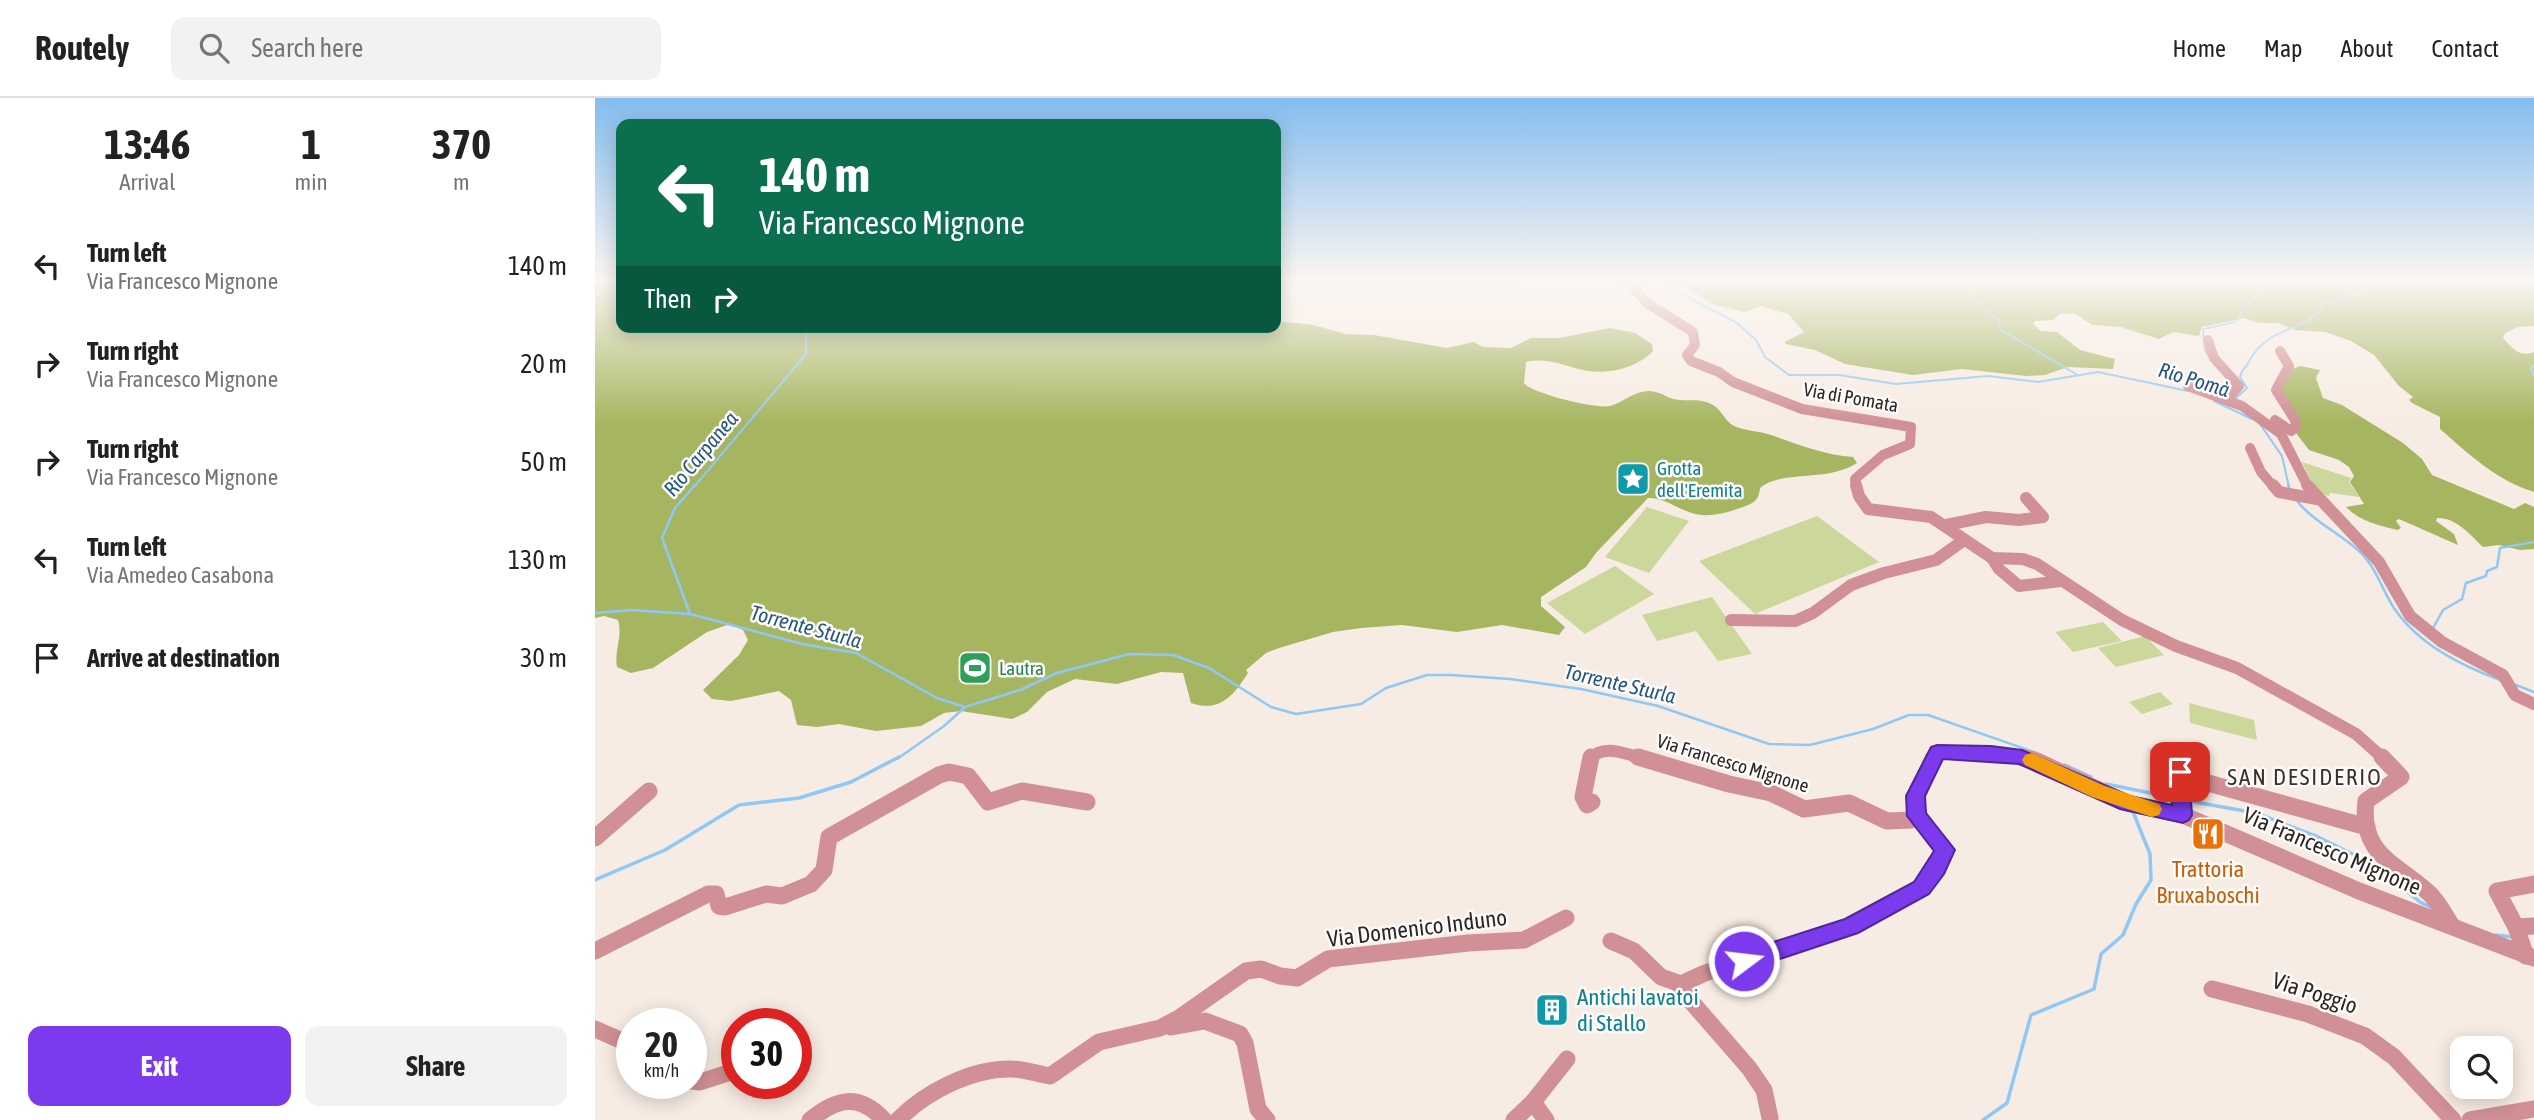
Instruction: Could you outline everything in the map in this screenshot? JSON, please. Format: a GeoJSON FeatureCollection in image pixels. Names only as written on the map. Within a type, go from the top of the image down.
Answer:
{"type":"FeatureCollection","features":[{"type":"Feature","properties":{"kind":"street","name":"Via di Pomata"},"geometry":{"type":"LineString","coordinates":[[1688,329],[1693,332],[1695,345],[1687,355],[1691,361],[1719,372],[1733,382],[1802,409],[1910,426],[1910,444],[1883,455],[1855,479],[1859,496],[1868,509],[1931,517],[1992,558]]}},
{"type":"Feature","properties":{"kind":"street"},"geometry":{"type":"LineString","coordinates":[[2209,340],[2214,358],[2239,386],[2227,399]]}},
{"type":"Feature","properties":{"kind":"street"},"geometry":{"type":"LineString","coordinates":[[2189,386],[2270,417],[2290,431],[2296,427],[2295,421],[2276,390],[2289,368],[2286,357],[2280,351]]}},
{"type":"Feature","properties":{"kind":"street"},"geometry":{"type":"LineString","coordinates":[[2255,413],[2284,438],[2304,482],[2317,499],[2379,562],[2407,613],[2429,633],[2509,685],[2522,699],[2534,704]]}},
{"type":"Feature","properties":{"kind":"street"},"geometry":{"type":"LineString","coordinates":[[2250,448],[2263,474],[2284,494],[2317,499]]}},
{"type":"Feature","properties":{"kind":"street"},"geometry":{"type":"LineString","coordinates":[[1946,525],[1986,517],[2019,520],[2043,517],[2026,498]]}},
{"type":"Feature","properties":{"kind":"street"},"geometry":{"type":"LineString","coordinates":[[1731,620],[1745,618],[1795,621],[1812,613],[1851,585],[1938,559],[1964,540]]}},
{"type":"Feature","properties":{"kind":"street"},"geometry":{"type":"LineString","coordinates":[[1992,558],[2037,564],[2122,620],[2176,646],[2237,668],[2360,737],[2393,766],[2401,777],[2368,797],[2364,806],[2373,844],[2384,860],[2426,891],[2447,918],[2523,944]]}},
{"type":"Feature","properties":{"kind":"street"},"geometry":{"type":"LineString","coordinates":[[1992,558],[2010,581],[2019,586],[2061,581]]}},
{"type":"Feature","properties":{"kind":"street","name":"Via Francesco Mignone"},"geometry":{"type":"LineString","coordinates":[[1592,802],[1587,805],[1583,797],[1590,758],[1598,751],[1609,750],[1771,793],[1804,809],[1849,803],[1887,821],[1911,820],[1917,816],[1916,796],[1937,752],[2006,754],[2037,760],[2132,805],[2181,804],[2359,891],[2447,918]]}},
{"type":"Feature","properties":{"kind":"street"},"geometry":{"type":"LineString","coordinates":[[2181,804],[2179,775],[2183,770],[2250,786]]}},
{"type":"Feature","properties":{"kind":"street"},"geometry":{"type":"LineString","coordinates":[[595,951],[708,894],[716,894],[719,906],[725,907],[766,894],[786,895],[801,890],[824,870],[829,837],[942,774],[968,776],[988,802],[1022,790],[1087,802]]}},
{"type":"Feature","properties":{"kind":"street"},"geometry":{"type":"LineString","coordinates":[[2179,775],[2367,827]]}},
{"type":"Feature","properties":{"kind":"street"},"geometry":{"type":"LineString","coordinates":[[595,838],[649,791]]}},
{"type":"Feature","properties":{"kind":"street"},"geometry":{"type":"LineString","coordinates":[[1611,941],[1633,951],[1661,977],[1681,985],[1705,973],[1841,930],[1922,888],[1936,868],[1945,850],[1917,816]]}},
{"type":"Feature","properties":{"kind":"street"},"geometry":{"type":"LineString","coordinates":[[2523,944],[2497,891],[2534,884]]}},
{"type":"Feature","properties":{"kind":"street","name":"Via Domenico Induno"},"geometry":{"type":"LineString","coordinates":[[898,1120],[913,1105],[965,1079],[1002,1069],[1050,1076],[1100,1041],[1160,1028],[1185,1014],[1231,980],[1252,970],[1297,978],[1332,958],[1345,959],[1468,943],[1527,939],[1566,918]]}},
{"type":"Feature","properties":{"kind":"street"},"geometry":{"type":"LineString","coordinates":[[2523,944],[2534,926]]}},
{"type":"Feature","properties":{"kind":"street"},"geometry":{"type":"LineString","coordinates":[[1681,985],[1682,991],[1764,1090],[1770,1118]]}},
{"type":"Feature","properties":{"kind":"street","name":"Via Poggio"},"geometry":{"type":"LineString","coordinates":[[2212,989],[2308,1014],[2365,1036],[2400,1063],[2453,1120]]}},
{"type":"Feature","properties":{"kind":"street"},"geometry":{"type":"LineString","coordinates":[[1160,1028],[1205,1021],[1240,1034],[1245,1043],[1263,1114]]}},
{"type":"Feature","properties":{"kind":"street"},"geometry":{"type":"LineString","coordinates":[[595,1029],[616,1038]]}},
{"type":"Feature","properties":{"kind":"street"},"geometry":{"type":"LineString","coordinates":[[1514,1120],[1567,1059]]}},
{"type":"Feature","properties":{"kind":"street"},"geometry":{"type":"LineString","coordinates":[[810,1120],[836,1104],[849,1101],[862,1102],[884,1120]]}},
{"type":"Feature","properties":{"kind":"street"},"geometry":{"type":"LineString","coordinates":[[1532,1102],[1546,1120]]}},
{"type":"Feature","properties":{"kind":"street"},"geometry":{"type":"LineString","coordinates":[[2470,1120],[2534,1109]]}},
{"type":"Feature","properties":{"kind":"green space"},"geometry":{"type":"Polygon","coordinates":[[[595,329],[616,329],[616,333],[1281,333],[1281,329],[1327,329],[1345,334],[1374,335],[1447,348],[1474,342],[1483,347],[1511,348],[1531,338],[1559,338],[1613,329],[1635,333],[1652,344],[1653,351],[1627,367],[1595,372],[1545,361],[1526,362],[1524,383],[1551,396],[1603,406],[1610,406],[1649,391],[1676,400],[1702,401],[1716,407],[1734,426],[1821,452],[1853,457],[1857,463],[1832,473],[1770,482],[1760,488],[1757,498],[1747,506],[1716,514],[1696,514],[1664,501],[1648,498],[1586,567],[1541,597],[1541,606],[1565,627],[1559,635],[1502,625],[1457,632],[1402,625],[1333,632],[1266,653],[1246,670],[1248,673],[1231,695],[1210,706],[1191,703],[1183,673],[1161,672],[1117,684],[1075,679],[1047,692],[1027,712],[1012,719],[961,711],[944,713],[921,726],[876,731],[839,724],[817,727],[797,725],[791,700],[779,691],[731,701],[712,699],[703,690],[739,655],[748,640],[743,630],[730,624],[707,632],[653,668],[631,673],[617,667],[620,632],[618,620],[604,616],[595,618],[595,329]]]}},
{"type":"Feature","properties":{"kind":"green space"},"geometry":{"type":"Polygon","coordinates":[[[1801,329],[2038,329],[2057,332],[2080,350],[2115,359],[2113,369],[2068,367],[2045,375],[2026,376],[1962,369],[1913,375],[1845,364],[1815,350],[1786,344],[1785,342],[1804,332],[1801,329]]]}},
{"type":"Feature","properties":{"kind":"green space"},"geometry":{"type":"Polygon","coordinates":[[[2126,329],[2201,329],[2199,336],[2173,332],[2159,339],[2126,329]]]}},
{"type":"Feature","properties":{"kind":"green space"},"geometry":{"type":"Polygon","coordinates":[[[2292,329],[2514,329],[2505,333],[2503,338],[2520,353],[2534,352],[2534,492],[2495,474],[2462,448],[2440,429],[2440,417],[2409,400],[2413,397],[2399,386],[2374,355],[2351,341],[2325,332],[2292,329]]]}},
{"type":"Feature","properties":{"kind":"green space"},"geometry":{"type":"Polygon","coordinates":[[[2300,366],[2320,370],[2316,378],[2323,398],[2342,405],[2403,443],[2422,459],[2432,475],[2514,509],[2525,503],[2534,507],[2534,549],[2520,550],[2499,545],[2483,547],[2462,527],[2444,518],[2437,518],[2436,521],[2454,534],[2458,545],[2399,519],[2396,521],[2401,528],[2398,530],[2370,522],[2351,512],[2346,507],[2364,504],[2350,482],[2354,476],[2349,467],[2339,460],[2309,450],[2296,433],[2280,389],[2293,369],[2300,366]]]}},
{"type":"Feature","properties":{"kind":"green space"},"geometry":{"type":"Polygon","coordinates":[[[2302,462],[2351,478],[2349,482],[2359,497],[2330,493],[2329,496],[2315,492],[2302,462]]]}},
{"type":"Feature","properties":{"kind":"green space"},"geometry":{"type":"Polygon","coordinates":[[[1647,507],[1689,521],[1649,573],[1605,557],[1647,507]]]}},
{"type":"Feature","properties":{"kind":"green space"},"geometry":{"type":"Polygon","coordinates":[[[1817,516],[1879,562],[1755,614],[1699,561],[1817,516]]]}},
{"type":"Feature","properties":{"kind":"green space"},"geometry":{"type":"Polygon","coordinates":[[[1615,566],[1654,594],[1585,634],[1547,603],[1615,566]]]}},
{"type":"Feature","properties":{"kind":"green space"},"geometry":{"type":"Polygon","coordinates":[[[1712,597],[1752,654],[1718,661],[1696,631],[1657,641],[1642,615],[1712,597]]]}},
{"type":"Feature","properties":{"kind":"green space"},"geometry":{"type":"Polygon","coordinates":[[[2103,622],[2122,641],[2073,652],[2055,632],[2103,622]]]}},
{"type":"Feature","properties":{"kind":"green space"},"geometry":{"type":"Polygon","coordinates":[[[2145,636],[2164,655],[2116,667],[2098,648],[2145,636]]]}},
{"type":"Feature","properties":{"kind":"green space"},"geometry":{"type":"Polygon","coordinates":[[[2160,692],[2173,704],[2142,714],[2129,702],[2160,692]]]}},
{"type":"Feature","properties":{"kind":"green space"},"geometry":{"type":"Polygon","coordinates":[[[2189,703],[2254,720],[2257,740],[2190,723],[2189,703]]]}},
{"type":"Feature","properties":{"kind":"building"},"geometry":{"type":"Polygon","coordinates":[[[2148,748],[2165,750],[2170,769],[2168,780],[2157,778],[2148,748]]]}},
{"type":"Feature","properties":{"kind":"waterway","name":"Rio Pomà"},"geometry":{"type":"LineString","coordinates":[[1743,329],[1756,340],[1765,357],[1789,375],[1839,375],[1896,384],[1988,376],[2038,382],[2098,372],[2188,391]]}},
{"type":"Feature","properties":{"kind":"waterway"},"geometry":{"type":"LineString","coordinates":[[2001,329],[2076,374]]}},
{"type":"Feature","properties":{"kind":"waterway"},"geometry":{"type":"LineString","coordinates":[[2204,329],[2205,350],[2209,357]]}},
{"type":"Feature","properties":{"kind":"waterway"},"geometry":{"type":"LineString","coordinates":[[2235,399],[2247,388],[2240,377],[2254,353],[2269,339],[2290,329]]}},
{"type":"Feature","properties":{"kind":"waterway","name":"Rio Carpanea"},"geometry":{"type":"LineString","coordinates":[[694,487],[806,354],[806,333]]}},
{"type":"Feature","properties":{"kind":"waterway"},"geometry":{"type":"LineString","coordinates":[[2534,365],[2531,368],[2534,375]]}},
{"type":"Feature","properties":{"kind":"waterway","name":"Rio Pomà"},"geometry":{"type":"LineString","coordinates":[[2214,401],[2252,419]]}},
{"type":"Feature","properties":{"kind":"waterway","name":"Rio Pomà"},"geometry":{"type":"LineString","coordinates":[[2260,424],[2282,456],[2289,487]]}},
{"type":"Feature","properties":{"kind":"waterway","name":"Rio Carpanea"},"geometry":{"type":"LineString","coordinates":[[690,614],[662,538],[675,508],[695,485]]}},
{"type":"Feature","properties":{"kind":"waterway","name":"Rio Pomà"},"geometry":{"type":"LineString","coordinates":[[2297,501],[2366,558],[2394,608],[2415,632],[2455,660],[2500,680]]}},
{"type":"Feature","properties":{"kind":"waterway"},"geometry":{"type":"LineString","coordinates":[[2432,630],[2443,610],[2462,599],[2466,583],[2486,576],[2487,571],[2497,567],[2500,548],[2534,542]]}},
{"type":"Feature","properties":{"kind":"waterway"},"geometry":{"type":"LineString","coordinates":[[595,613],[632,610],[690,614]]}},
{"type":"Feature","properties":{"kind":"waterway","name":"Torrente Sturla"},"geometry":{"type":"LineString","coordinates":[[690,614],[802,644],[856,653],[937,698],[965,707],[1020,690],[1057,673],[1129,654],[1173,655],[1209,668],[1271,707],[1296,714],[1361,704],[1386,688],[1427,675],[1451,675],[1510,679],[1581,689],[1658,706],[1769,744],[1810,745],[1873,729],[1909,715],[1928,715],[2037,753]]}},
{"type":"Feature","properties":{"kind":"waterway","name":"Rio Pomà"},"geometry":{"type":"LineString","coordinates":[[2516,685],[2534,692]]}},
{"type":"Feature","properties":{"kind":"waterway"},"geometry":{"type":"LineString","coordinates":[[897,759],[944,726],[964,708]]}},
{"type":"Feature","properties":{"kind":"waterway"},"geometry":{"type":"LineString","coordinates":[[595,880],[665,850],[739,805],[799,798],[851,782],[899,757]]}},
{"type":"Feature","properties":{"kind":"waterway","name":"Torrente Sturla"},"geometry":{"type":"LineString","coordinates":[[2065,765],[2091,777]]}},
{"type":"Feature","properties":{"kind":"waterway","name":"Torrente Sturla"},"geometry":{"type":"LineString","coordinates":[[2106,784],[2175,798]]}},
{"type":"Feature","properties":{"kind":"waterway","name":"Torrente Sturla"},"geometry":{"type":"LineString","coordinates":[[2189,801],[2256,813],[2318,837],[2375,865],[2420,902],[2432,908]]}},
{"type":"Feature","properties":{"kind":"waterway"},"geometry":{"type":"LineString","coordinates":[[1983,1120],[2007,1103],[2031,1015],[2094,989],[2101,954],[2123,935],[2136,904],[2151,880],[2150,854],[2133,812]]}},
{"type":"Feature","properties":{"kind":"waterway","name":"Torrente Sturla"},"geometry":{"type":"LineString","coordinates":[[2496,935],[2513,937]]}},
{"type":"Feature","properties":{"kind":"slow traffic"},"geometry":{"type":"LineString","coordinates":[[2032,760],[2099,792],[2152,809]]}},
{"type":"Feature","properties":{"kind":"place","name":"Grotta dell'Eremita"},"geometry":{"type":"Point","coordinates":[1633,479]}},
{"type":"Feature","properties":{"kind":"place","name":"Lautra"},"geometry":{"type":"Point","coordinates":[975,668]}},
{"type":"Feature","properties":{"kind":"place","name":"Trattoria Bruxaboschi"},"geometry":{"type":"Point","coordinates":[2208,834]}},
{"type":"Feature","properties":{"kind":"place","name":"Antichi lavatoi di Stallo"},"geometry":{"type":"Point","coordinates":[1552,1010]}},
{"type":"Feature","properties":{"kind":"district","name":"SAN DESIDERIO"},"geometry":{"type":"Point","coordinates":[2305,777]}},
{"type":"Feature","properties":{"kind":"route"},"geometry":{"type":"LineString","coordinates":[[1744,961],[1823,938],[1850,927],[1924,886],[1945,850],[1930,828],[1917,816],[1916,796],[1937,752],[1975,752],[2022,757],[2037,761],[2127,803],[2183,815],[2180,772]]}}]}
